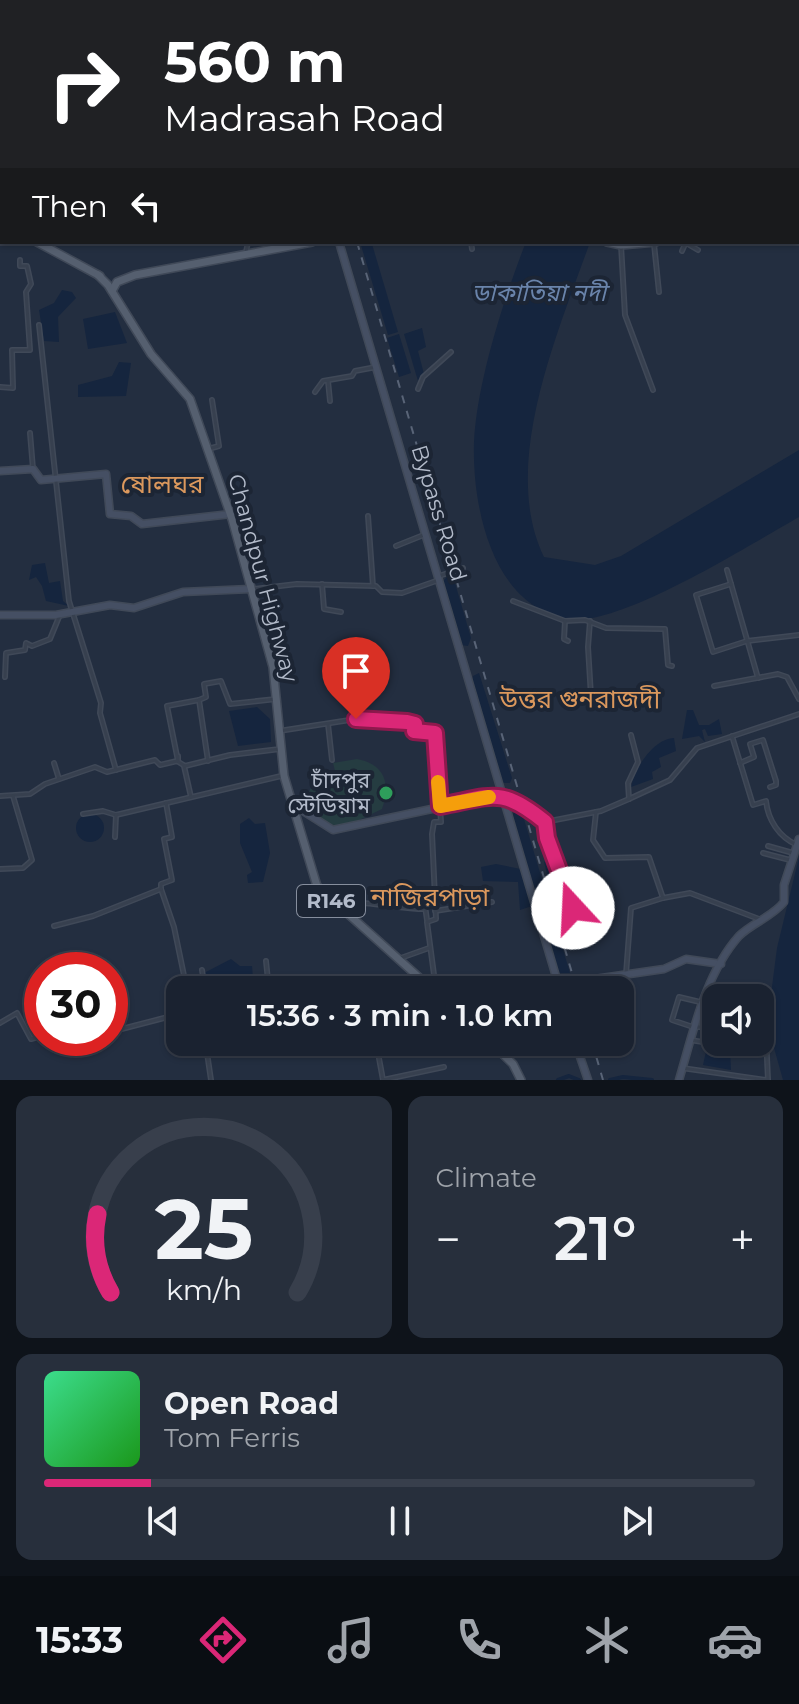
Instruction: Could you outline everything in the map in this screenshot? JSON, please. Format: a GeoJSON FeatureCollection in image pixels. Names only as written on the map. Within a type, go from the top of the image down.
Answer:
{"type":"FeatureCollection","features":[{"type":"Feature","properties":{"kind":"main road"},"geometry":{"type":"LineString","coordinates":[[41,244],[98,275],[121,280],[302,244]]}},
{"type":"Feature","properties":{"kind":"main road"},"geometry":{"type":"LineString","coordinates":[[616,244],[632,244]]}},
{"type":"Feature","properties":{"kind":"main road","name":"Chandpur Highway"},"geometry":{"type":"LineString","coordinates":[[98,275],[112,291],[151,354],[190,399],[208,449],[231,514],[273,667],[284,776],[317,886],[417,976]]}},
{"type":"Feature","properties":{"kind":"main road"},"geometry":{"type":"LineString","coordinates":[[112,291],[121,280]]}},
{"type":"Feature","properties":{"kind":"main road"},"geometry":{"type":"LineString","coordinates":[[505,1056],[513,1064],[519,1079]]}},
{"type":"Feature","properties":{"kind":"street"},"geometry":{"type":"LineString","coordinates":[[193,0],[247,0]]}},
{"type":"Feature","properties":{"kind":"street"},"geometry":{"type":"LineString","coordinates":[[245,256],[248,244]]}},
{"type":"Feature","properties":{"kind":"street","name":"Bypass Road"},"geometry":{"type":"LineString","coordinates":[[340,244],[556,976]]}},
{"type":"Feature","properties":{"kind":"street"},"geometry":{"type":"LineString","coordinates":[[471,244],[472,249]]}},
{"type":"Feature","properties":{"kind":"street"},"geometry":{"type":"LineString","coordinates":[[650,289],[658,290],[654,244]]}},
{"type":"Feature","properties":{"kind":"street"},"geometry":{"type":"LineString","coordinates":[[682,251],[685,244]]}},
{"type":"Feature","properties":{"kind":"street"},"geometry":{"type":"LineString","coordinates":[[689,244],[698,250]]}},
{"type":"Feature","properties":{"kind":"street"},"geometry":{"type":"LineString","coordinates":[[621,245],[625,315],[653,390]]}},
{"type":"Feature","properties":{"kind":"street"},"geometry":{"type":"LineString","coordinates":[[0,387],[13,388],[12,350],[30,350],[26,292],[31,284],[27,266],[20,266],[20,260]]}},
{"type":"Feature","properties":{"kind":"street"},"geometry":{"type":"LineString","coordinates":[[39,325],[69,601],[116,770]]}},
{"type":"Feature","properties":{"kind":"street"},"geometry":{"type":"LineString","coordinates":[[418,389],[423,377],[451,352]]}},
{"type":"Feature","properties":{"kind":"street"},"geometry":{"type":"LineString","coordinates":[[315,392],[323,381],[376,367]]}},
{"type":"Feature","properties":{"kind":"street"},"geometry":{"type":"LineString","coordinates":[[328,381],[330,401]]}},
{"type":"Feature","properties":{"kind":"street"},"geometry":{"type":"LineString","coordinates":[[208,449],[219,446],[212,400]]}},
{"type":"Feature","properties":{"kind":"street"},"geometry":{"type":"LineString","coordinates":[[30,433],[33,469],[40,480],[107,475],[110,514],[131,516],[139,523],[231,514]]}},
{"type":"Feature","properties":{"kind":"street"},"geometry":{"type":"LineString","coordinates":[[0,471],[33,469]]}},
{"type":"Feature","properties":{"kind":"street"},"geometry":{"type":"LineString","coordinates":[[368,516],[373,586]]}},
{"type":"Feature","properties":{"kind":"street"},"geometry":{"type":"LineString","coordinates":[[396,546],[426,534]]}},
{"type":"Feature","properties":{"kind":"street"},"geometry":{"type":"LineString","coordinates":[[0,615],[74,615],[110,605],[134,608],[183,592],[322,584],[373,586],[382,592],[402,593],[463,568]]}},
{"type":"Feature","properties":{"kind":"street"},"geometry":{"type":"LineString","coordinates":[[727,570],[758,678]]}},
{"type":"Feature","properties":{"kind":"street"},"geometry":{"type":"LineString","coordinates":[[322,584],[324,609],[341,612]]}},
{"type":"Feature","properties":{"kind":"street"},"geometry":{"type":"LineString","coordinates":[[731,584],[696,597],[713,652],[747,641],[799,635]]}},
{"type":"Feature","properties":{"kind":"street"},"geometry":{"type":"LineString","coordinates":[[513,601],[565,621],[590,621],[606,628],[665,629],[668,665],[672,666]]}},
{"type":"Feature","properties":{"kind":"street"},"geometry":{"type":"LineString","coordinates":[[5,677],[6,653],[25,650],[26,643],[32,646],[50,639],[60,615]]}},
{"type":"Feature","properties":{"kind":"street"},"geometry":{"type":"LineString","coordinates":[[565,621],[564,639],[568,641]]}},
{"type":"Feature","properties":{"kind":"street"},"geometry":{"type":"LineString","coordinates":[[590,621],[591,696]]}},
{"type":"Feature","properties":{"kind":"street"},"geometry":{"type":"LineString","coordinates":[[714,686],[785,676],[799,699]]}},
{"type":"Feature","properties":{"kind":"street"},"geometry":{"type":"LineString","coordinates":[[191,797],[184,766],[178,759],[169,705],[206,697],[204,684],[221,681],[230,704],[276,699]]}},
{"type":"Feature","properties":{"kind":"street"},"geometry":{"type":"LineString","coordinates":[[199,700],[208,761]]}},
{"type":"Feature","properties":{"kind":"street"},"geometry":{"type":"LineString","coordinates":[[545,822],[596,812],[629,799],[670,780],[697,748],[799,714]]}},
{"type":"Feature","properties":{"kind":"street"},"geometry":{"type":"LineString","coordinates":[[279,731],[356,719],[407,722],[415,724],[414,731],[435,733],[441,822],[434,822],[432,834],[435,921],[427,922]]}},
{"type":"Feature","properties":{"kind":"street"},"geometry":{"type":"LineString","coordinates":[[328,724],[332,760]]}},
{"type":"Feature","properties":{"kind":"street"},"geometry":{"type":"LineString","coordinates":[[629,799],[628,783],[638,762],[631,735]]}},
{"type":"Feature","properties":{"kind":"street"},"geometry":{"type":"LineString","coordinates":[[712,984],[737,939],[784,902],[792,856],[798,842],[785,840],[771,821],[766,801],[753,805],[732,736]]}},
{"type":"Feature","properties":{"kind":"street"},"geometry":{"type":"LineString","coordinates":[[740,763],[754,757],[750,744],[763,740],[776,781],[776,785],[770,787]]}},
{"type":"Feature","properties":{"kind":"street"},"geometry":{"type":"LineString","coordinates":[[184,766],[282,749]]}},
{"type":"Feature","properties":{"kind":"street"},"geometry":{"type":"LineString","coordinates":[[0,796],[30,794],[59,779],[95,767],[105,772],[155,760],[160,765],[178,759]]}},
{"type":"Feature","properties":{"kind":"street"},"geometry":{"type":"LineString","coordinates":[[54,763],[59,779]]}},
{"type":"Feature","properties":{"kind":"street"},"geometry":{"type":"LineString","coordinates":[[83,814],[103,811],[116,815],[284,776]]}},
{"type":"Feature","properties":{"kind":"street"},"geometry":{"type":"LineString","coordinates":[[296,810],[337,830],[502,794],[521,802],[545,822],[547,838],[573,908]]}},
{"type":"Feature","properties":{"kind":"street"},"geometry":{"type":"LineString","coordinates":[[0,869],[23,868],[32,860],[13,796]]}},
{"type":"Feature","properties":{"kind":"street"},"geometry":{"type":"LineString","coordinates":[[166,803],[172,837],[164,839],[172,880],[161,884],[161,889],[174,927],[184,976]]}},
{"type":"Feature","properties":{"kind":"street"},"geometry":{"type":"LineString","coordinates":[[596,812],[593,839],[605,858],[649,857],[663,898]]}},
{"type":"Feature","properties":{"kind":"street"},"geometry":{"type":"LineString","coordinates":[[115,837],[116,815]]}},
{"type":"Feature","properties":{"kind":"street"},"geometry":{"type":"LineString","coordinates":[[768,846],[792,856]]}},
{"type":"Feature","properties":{"kind":"street"},"geometry":{"type":"LineString","coordinates":[[763,853],[792,856]]}},
{"type":"Feature","properties":{"kind":"street"},"geometry":{"type":"LineString","coordinates":[[54,926],[93,916],[161,889]]}},
{"type":"Feature","properties":{"kind":"street"},"geometry":{"type":"LineString","coordinates":[[626,974],[631,908],[690,893],[762,920]]}},
{"type":"Feature","properties":{"kind":"street"},"geometry":{"type":"LineString","coordinates":[[335,905],[364,901],[386,903],[398,909],[425,909],[425,906],[435,905]]}},
{"type":"Feature","properties":{"kind":"street"},"geometry":{"type":"LineString","coordinates":[[435,911],[492,902]]}},
{"type":"Feature","properties":{"kind":"street"},"geometry":{"type":"LineString","coordinates":[[425,909],[431,976]]}},
{"type":"Feature","properties":{"kind":"street"},"geometry":{"type":"LineString","coordinates":[[398,959],[429,948]]}},
{"type":"Feature","properties":{"kind":"street"},"geometry":{"type":"LineString","coordinates":[[617,976],[664,969],[686,959],[721,964]]}},
{"type":"Feature","properties":{"kind":"street"},"geometry":{"type":"LineString","coordinates":[[266,961],[268,976]]}},
{"type":"Feature","properties":{"kind":"street"},"geometry":{"type":"LineString","coordinates":[[202,970],[203,976]]}},
{"type":"Feature","properties":{"kind":"street"},"geometry":{"type":"LineString","coordinates":[[702,1003],[678,999],[672,1020],[702,1027]]}},
{"type":"Feature","properties":{"kind":"street"},"geometry":{"type":"LineString","coordinates":[[679,1080],[693,1027],[702,1007]]}},
{"type":"Feature","properties":{"kind":"street"},"geometry":{"type":"LineString","coordinates":[[0,1023],[17,1013],[24,1026]]}},
{"type":"Feature","properties":{"kind":"street"},"geometry":{"type":"LineString","coordinates":[[128,1027],[166,1018]]}},
{"type":"Feature","properties":{"kind":"street"},"geometry":{"type":"LineString","coordinates":[[690,1040],[702,1042]]}},
{"type":"Feature","properties":{"kind":"street"},"geometry":{"type":"LineString","coordinates":[[207,1056],[211,1080]]}},
{"type":"Feature","properties":{"kind":"street"},"geometry":{"type":"LineString","coordinates":[[379,1056],[383,1080],[444,1067]]}},
{"type":"Feature","properties":{"kind":"street"},"geometry":{"type":"LineString","coordinates":[[580,1056],[588,1080]]}},
{"type":"Feature","properties":{"kind":"street"},"geometry":{"type":"LineString","coordinates":[[682,1068],[767,1080],[767,1056]]}},
{"type":"Feature","properties":{"kind":"green space"},"geometry":{"type":"Polygon","coordinates":[[[357,759],[374,765],[383,776],[386,791],[382,809],[349,825],[333,825],[314,816],[307,796],[316,777],[335,771],[333,763],[357,759]]]}},
{"type":"Feature","properties":{"kind":"water"},"geometry":{"type":"Polygon","coordinates":[[[361,244],[372,244],[398,332],[388,335],[361,244]]]}},
{"type":"Feature","properties":{"kind":"water","name":"ডাকাতিয়া নদী"},"geometry":{"type":"Polygon","coordinates":[[[525,244],[589,244],[550,356],[538,398],[531,440],[528,481],[532,521],[544,557],[595,565],[621,556],[799,450],[799,517],[685,582],[619,611],[591,618],[568,619],[542,611],[521,595],[504,575],[492,550],[483,523],[474,467],[480,393],[509,288],[525,244]]]}},
{"type":"Feature","properties":{"kind":"water"},"geometry":{"type":"Polygon","coordinates":[[[62,290],[72,292],[76,298],[58,317],[59,342],[44,341],[39,310],[54,303],[62,290]]]}},
{"type":"Feature","properties":{"kind":"water"},"geometry":{"type":"Polygon","coordinates":[[[115,312],[127,343],[88,349],[83,319],[115,312]]]}},
{"type":"Feature","properties":{"kind":"water"},"geometry":{"type":"Polygon","coordinates":[[[422,328],[426,347],[418,351],[424,374],[418,381],[404,334],[422,328]]]}},
{"type":"Feature","properties":{"kind":"water"},"geometry":{"type":"Polygon","coordinates":[[[399,334],[411,373],[399,377],[387,338],[399,334]]]}},
{"type":"Feature","properties":{"kind":"water"},"geometry":{"type":"Polygon","coordinates":[[[119,362],[131,363],[126,396],[78,397],[78,385],[112,376],[119,362]]]}},
{"type":"Feature","properties":{"kind":"water"},"geometry":{"type":"Polygon","coordinates":[[[45,563],[49,583],[60,581],[63,601],[69,606],[46,601],[36,577],[29,580],[32,565],[45,563]]]}},
{"type":"Feature","properties":{"kind":"water"},"geometry":{"type":"Polygon","coordinates":[[[449,575],[453,576],[471,638],[468,646],[461,645],[442,582],[449,575]]]}},
{"type":"Feature","properties":{"kind":"water"},"geometry":{"type":"Polygon","coordinates":[[[479,673],[512,778],[510,783],[501,783],[472,682],[473,676],[479,673]]]}},
{"type":"Feature","properties":{"kind":"water"},"geometry":{"type":"Polygon","coordinates":[[[257,707],[270,719],[271,742],[238,746],[229,711],[257,707]]]}},
{"type":"Feature","properties":{"kind":"water"},"geometry":{"type":"Polygon","coordinates":[[[687,710],[693,710],[699,725],[709,725],[719,719],[722,734],[708,736],[705,729],[702,730],[705,742],[699,736],[682,739],[687,710]]]}},
{"type":"Feature","properties":{"kind":"water"},"geometry":{"type":"Polygon","coordinates":[[[674,738],[676,751],[659,758],[661,767],[652,772],[653,779],[631,787],[636,771],[652,749],[674,738]]]}},
{"type":"Feature","properties":{"kind":"water"},"geometry":{"type":"Polygon","coordinates":[[[521,809],[570,973],[558,973],[512,814],[521,809]]]}},
{"type":"Feature","properties":{"kind":"water"},"geometry":{"type":"Polygon","coordinates":[[[90,814],[100,818],[104,828],[100,838],[90,842],[80,838],[76,828],[80,818],[90,814]]]}},
{"type":"Feature","properties":{"kind":"water"},"geometry":{"type":"Polygon","coordinates":[[[249,818],[255,824],[265,823],[270,853],[263,882],[248,883],[247,875],[252,872],[240,843],[240,824],[249,818]]]}},
{"type":"Feature","properties":{"kind":"water"},"geometry":{"type":"Polygon","coordinates":[[[799,857],[799,1080],[783,1080],[774,1048],[772,984],[777,948],[799,857]]]}},
{"type":"Feature","properties":{"kind":"water"},"geometry":{"type":"Polygon","coordinates":[[[555,859],[564,895],[553,898],[544,862],[555,859]]]}},
{"type":"Feature","properties":{"kind":"water"},"geometry":{"type":"Polygon","coordinates":[[[496,864],[521,869],[532,906],[520,910],[518,882],[483,881],[481,867],[496,864]]]}},
{"type":"Feature","properties":{"kind":"water"},"geometry":{"type":"Polygon","coordinates":[[[231,959],[240,966],[252,966],[253,976],[205,976],[204,973],[231,959]]]}},
{"type":"Feature","properties":{"kind":"water"},"geometry":{"type":"Polygon","coordinates":[[[705,1056],[730,1056],[731,1070],[703,1065],[705,1056]]]}},
{"type":"Feature","properties":{"kind":"waterway"},"geometry":{"type":"LineString","coordinates":[[558,1080],[569,1076],[579,1080]]}},
{"type":"Feature","properties":{"kind":"waterway"},"geometry":{"type":"LineString","coordinates":[[610,1080],[623,1077],[652,1080]]}},
{"type":"Feature","properties":{"kind":"railway"},"geometry":{"type":"LineString","coordinates":[[358,244],[573,976]]}},
{"type":"Feature","properties":{"kind":"railway"},"geometry":{"type":"LineString","coordinates":[[596,1056],[603,1080]]}},
{"type":"Feature","properties":{"kind":"slow traffic"},"geometry":{"type":"LineString","coordinates":[[438,782],[440,806],[489,797]]}},
{"type":"Feature","properties":{"kind":"place","name":"চাঁদপুর স্টেডিয়াম"},"geometry":{"type":"Point","coordinates":[386,793]}},
{"type":"Feature","properties":{"kind":"district","name":"ষোলঘর"},"geometry":{"type":"Point","coordinates":[162,484]}},
{"type":"Feature","properties":{"kind":"district","name":"উত্তর গুনরাজদী"},"geometry":{"type":"Point","coordinates":[580,699]}},
{"type":"Feature","properties":{"kind":"district","name":"নাজিরপাড়া"},"geometry":{"type":"Point","coordinates":[430,897]}},
{"type":"Feature","properties":{"kind":"route"},"geometry":{"type":"LineString","coordinates":[[356,719],[363,722],[407,722],[415,724],[414,731],[435,733],[440,806],[502,794],[521,802],[545,822],[547,838],[573,908]]}}]}
